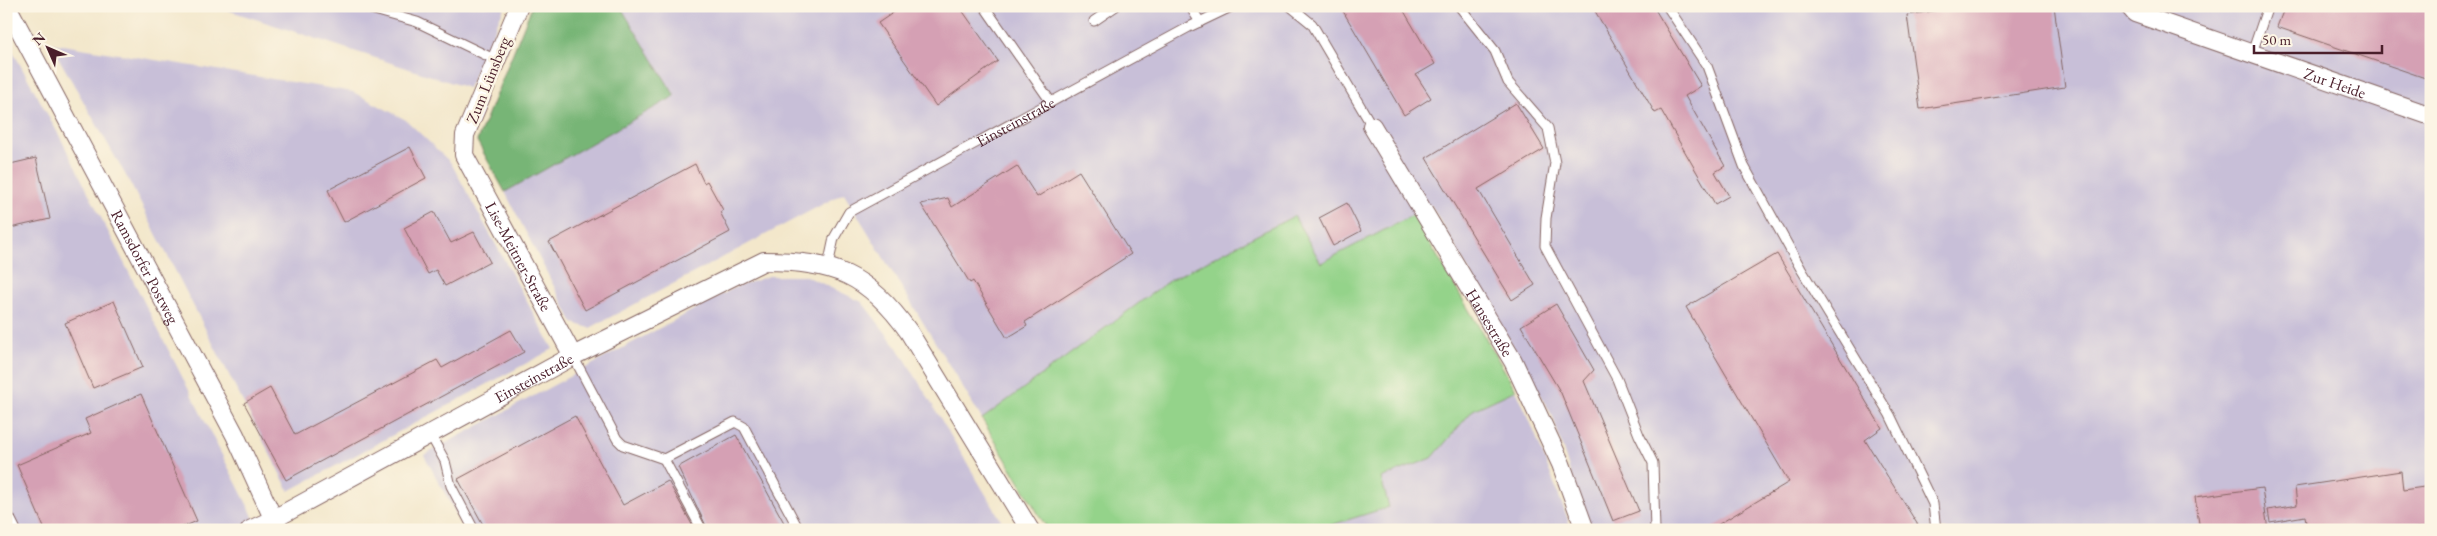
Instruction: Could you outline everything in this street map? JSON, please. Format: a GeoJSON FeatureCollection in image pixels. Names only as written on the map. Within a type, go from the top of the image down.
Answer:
{"type":"FeatureCollection","features":[{"type":"Feature","properties":{"kind":"street","name":"Ramsdorfer Postweg"},"geometry":{"type":"LineString","coordinates":[[7,6],[235,435],[276,524]]}},
{"type":"Feature","properties":{"kind":"street","name":"Zum Lünsberg"},"geometry":{"type":"LineString","coordinates":[[464,155],[465,135],[518,6]]}},
{"type":"Feature","properties":{"kind":"street","name":"Zur Heide"},"geometry":{"type":"LineString","coordinates":[[2129,6],[2135,13],[2431,116]]}},
{"type":"Feature","properties":{"kind":"street","name":"Hansestraße"},"geometry":{"type":"LineString","coordinates":[[1372,126],[1513,361],[1560,464],[1585,530]]}},
{"type":"Feature","properties":{"kind":"street","name":"Lise-Meitner-Straße"},"geometry":{"type":"LineString","coordinates":[[464,155],[573,356]]}},
{"type":"Feature","properties":{"kind":"street","name":"Einsteinstraße"},"geometry":{"type":"LineString","coordinates":[[250,530],[276,524],[430,434],[573,356],[764,261],[796,261],[828,266],[861,282],[890,305],[909,332],[1030,530]]}},
{"type":"Feature","properties":{"kind":"street"},"geometry":{"type":"LineString","coordinates":[[6,520],[11,530]]}},
{"type":"Feature","properties":{"kind":"lane"},"geometry":{"type":"LineString","coordinates":[[360,6],[417,22],[496,60]]}},
{"type":"Feature","properties":{"kind":"lane"},"geometry":{"type":"LineString","coordinates":[[984,6],[1051,102]]}},
{"type":"Feature","properties":{"kind":"lane"},"geometry":{"type":"LineString","coordinates":[[1094,21],[1116,6]]}},
{"type":"Feature","properties":{"kind":"lane"},"geometry":{"type":"LineString","coordinates":[[1190,6],[1200,22]]}},
{"type":"Feature","properties":{"kind":"lane","name":"Einsteinstraße"},"geometry":{"type":"LineString","coordinates":[[828,266],[834,238],[849,212],[1200,22],[1233,6]]}},
{"type":"Feature","properties":{"kind":"lane"},"geometry":{"type":"LineString","coordinates":[[1290,6],[1312,24],[1372,126]]}},
{"type":"Feature","properties":{"kind":"lane"},"geometry":{"type":"LineString","coordinates":[[1458,6],[1495,51],[1508,82],[1548,128],[1555,163],[1546,218],[1545,246],[1617,379],[1639,435],[1653,463],[1655,530]]}},
{"type":"Feature","properties":{"kind":"lane"},"geometry":{"type":"LineString","coordinates":[[1667,6],[1707,66],[1744,166],[1802,269],[1890,415],[1933,504],[1936,530]]}},
{"type":"Feature","properties":{"kind":"lane"},"geometry":{"type":"LineString","coordinates":[[2252,53],[2268,6]]}},
{"type":"Feature","properties":{"kind":"lane"},"geometry":{"type":"LineString","coordinates":[[573,356],[617,439],[623,445],[664,460],[702,530]]}},
{"type":"Feature","properties":{"kind":"lane"},"geometry":{"type":"LineString","coordinates":[[664,460],[730,423],[740,423],[799,530]]}},
{"type":"Feature","properties":{"kind":"lane"},"geometry":{"type":"LineString","coordinates":[[430,434],[445,461],[450,486],[474,530]]}},
{"type":"Feature","properties":{"kind":"shaded area"},"geometry":{"type":"Polygon","coordinates":[[[215,6],[505,6],[468,88],[215,6]]]}},
{"type":"Feature","properties":{"kind":"shaded area"},"geometry":{"type":"Polygon","coordinates":[[[620,6],[2431,6],[2431,530],[1588,530],[1553,417],[1431,205],[1321,263],[1293,216],[1170,280],[982,419],[844,193],[590,328],[573,323],[505,192],[675,96],[620,6]]]}},
{"type":"Feature","properties":{"kind":"shaded area"},"geometry":{"type":"Polygon","coordinates":[[[6,39],[60,137],[251,512],[258,530],[6,530],[6,39]]]}},
{"type":"Feature","properties":{"kind":"shaded area"},"geometry":{"type":"Polygon","coordinates":[[[50,43],[353,92],[406,120],[451,163],[553,349],[289,491],[129,181],[50,43]]]}},
{"type":"Feature","properties":{"kind":"shaded area"},"geometry":{"type":"Polygon","coordinates":[[[769,276],[806,276],[862,302],[902,354],[1007,530],[465,530],[424,455],[736,287],[769,276]]]}},
{"type":"Feature","properties":{"kind":"shaded area"},"geometry":{"type":"Polygon","coordinates":[[[1516,390],[1572,530],[1315,530],[1389,507],[1381,478],[1432,458],[1473,410],[1516,390]]]}},
{"type":"Feature","properties":{"kind":"green space"},"geometry":{"type":"Polygon","coordinates":[[[532,6],[620,6],[675,96],[505,192],[477,141],[532,6]]]}},
{"type":"Feature","properties":{"kind":"green space"},"geometry":{"type":"Polygon","coordinates":[[[1413,215],[1516,390],[1473,410],[1432,458],[1381,478],[1389,507],[1315,530],[1048,530],[982,419],[1170,280],[1294,216],[1321,263],[1413,215]]]}},
{"type":"Feature","properties":{"kind":"building"},"geometry":{"type":"Polygon","coordinates":[[[903,6],[959,6],[998,61],[936,106],[878,23],[903,6]]]}},
{"type":"Feature","properties":{"kind":"building"},"geometry":{"type":"Polygon","coordinates":[[[1340,6],[1401,6],[1435,64],[1416,75],[1431,98],[1404,115],[1340,6]]]}},
{"type":"Feature","properties":{"kind":"building"},"geometry":{"type":"Polygon","coordinates":[[[1592,6],[1653,6],[1701,86],[1685,96],[1725,166],[1715,172],[1729,196],[1715,204],[1661,110],[1655,113],[1592,6]]]}},
{"type":"Feature","properties":{"kind":"building"},"geometry":{"type":"Polygon","coordinates":[[[1966,6],[2054,6],[2065,87],[1920,109],[1907,15],[1966,6]]]}},
{"type":"Feature","properties":{"kind":"building"},"geometry":{"type":"Polygon","coordinates":[[[2285,6],[2431,6],[2431,80],[2277,27],[2285,6]]]}},
{"type":"Feature","properties":{"kind":"building"},"geometry":{"type":"Polygon","coordinates":[[[1516,103],[1544,149],[1478,189],[1535,285],[1512,300],[1426,158],[1516,103]]]}},
{"type":"Feature","properties":{"kind":"building"},"geometry":{"type":"Polygon","coordinates":[[[410,147],[426,178],[344,222],[328,190],[410,147]]]}},
{"type":"Feature","properties":{"kind":"building"},"geometry":{"type":"Polygon","coordinates":[[[36,158],[50,219],[6,229],[6,165],[36,158]]]}},
{"type":"Feature","properties":{"kind":"building"},"geometry":{"type":"Polygon","coordinates":[[[695,164],[704,183],[707,181],[723,210],[720,212],[730,232],[585,310],[549,242],[695,164]]]}},
{"type":"Feature","properties":{"kind":"building"},"geometry":{"type":"Polygon","coordinates":[[[1017,166],[1037,197],[1079,171],[1131,254],[1025,322],[1027,326],[1007,338],[973,281],[970,283],[921,204],[948,198],[952,207],[1017,166]]]}},
{"type":"Feature","properties":{"kind":"building"},"geometry":{"type":"Polygon","coordinates":[[[1347,203],[1361,231],[1333,246],[1319,218],[1347,203]]]}},
{"type":"Feature","properties":{"kind":"building"},"geometry":{"type":"Polygon","coordinates":[[[434,212],[451,243],[474,232],[490,262],[445,286],[436,270],[428,274],[404,228],[434,212]]]}},
{"type":"Feature","properties":{"kind":"building"},"geometry":{"type":"Polygon","coordinates":[[[1777,254],[1882,428],[1865,440],[1921,530],[1709,530],[1789,482],[1686,307],[1777,254]]]}},
{"type":"Feature","properties":{"kind":"building"},"geometry":{"type":"Polygon","coordinates":[[[114,301],[143,367],[93,388],[65,323],[114,301]]]}},
{"type":"Feature","properties":{"kind":"building"},"geometry":{"type":"Polygon","coordinates":[[[1556,304],[1594,370],[1584,381],[1639,511],[1613,521],[1561,393],[1521,326],[1556,304]]]}},
{"type":"Feature","properties":{"kind":"building"},"geometry":{"type":"Polygon","coordinates":[[[511,330],[524,352],[286,480],[244,403],[270,388],[295,435],[437,360],[442,368],[511,330]]]}},
{"type":"Feature","properties":{"kind":"building"},"geometry":{"type":"Polygon","coordinates":[[[141,394],[197,521],[176,530],[45,530],[17,465],[91,433],[85,419],[141,394]]]}},
{"type":"Feature","properties":{"kind":"building"},"geometry":{"type":"Polygon","coordinates":[[[575,416],[623,505],[668,481],[695,530],[486,530],[458,479],[575,416]]]}},
{"type":"Feature","properties":{"kind":"building"},"geometry":{"type":"Polygon","coordinates":[[[736,435],[788,530],[708,530],[678,467],[736,435]]]}},
{"type":"Feature","properties":{"kind":"building"},"geometry":{"type":"Polygon","coordinates":[[[2401,471],[2403,490],[2431,486],[2431,526],[2404,530],[2307,530],[2305,516],[2270,522],[2268,510],[2297,505],[2295,487],[2401,471]]]}},
{"type":"Feature","properties":{"kind":"building"},"geometry":{"type":"Polygon","coordinates":[[[2262,488],[2268,530],[2200,530],[2195,497],[2262,488]]]}}]}
